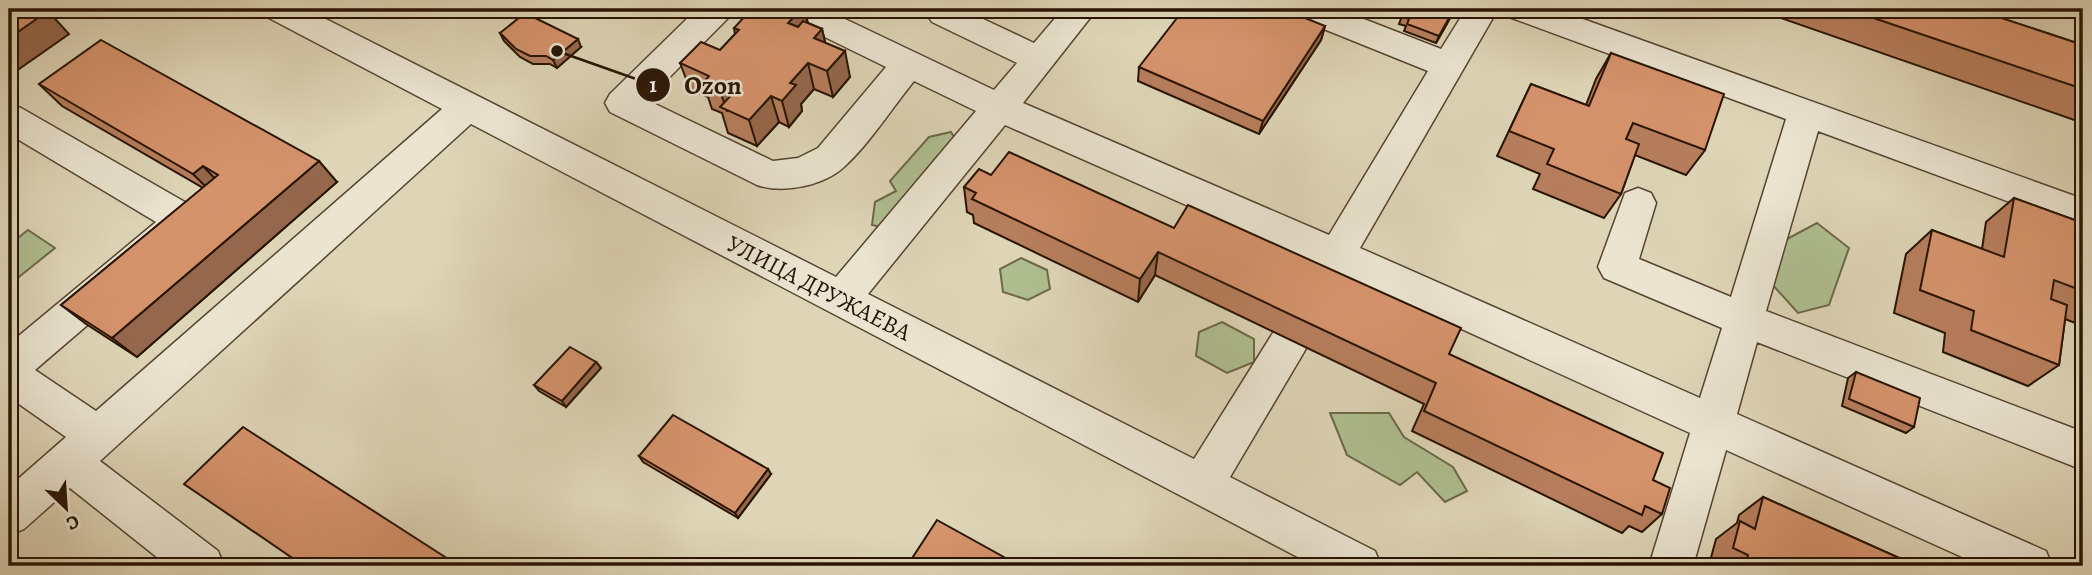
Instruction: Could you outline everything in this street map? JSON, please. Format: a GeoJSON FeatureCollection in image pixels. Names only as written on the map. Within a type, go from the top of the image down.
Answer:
{"type":"FeatureCollection","features":[{"type":"Feature","properties":{"kind":"street","name":"УЛИЦА ДРУЖАЕВА"},"geometry":{"type":"LineString","coordinates":[[279,9],[1360,566]]}},
{"type":"Feature","properties":{"kind":"street"},"geometry":{"type":"LineString","coordinates":[[718,9],[622,103],[770,175],[803,172],[831,158],[909,63]]}},
{"type":"Feature","properties":{"kind":"street"},"geometry":{"type":"LineString","coordinates":[[796,9],[999,107],[1713,422],[2030,566]]}},
{"type":"Feature","properties":{"kind":"street"},"geometry":{"type":"LineString","coordinates":[[939,9],[944,14],[1038,59]]}},
{"type":"Feature","properties":{"kind":"street"},"geometry":{"type":"LineString","coordinates":[[840,300],[1081,9]]}},
{"type":"Feature","properties":{"kind":"street"},"geometry":{"type":"LineString","coordinates":[[1306,9],[1448,66]]}},
{"type":"Feature","properties":{"kind":"street"},"geometry":{"type":"LineString","coordinates":[[1317,290],[1335,254],[1482,9]]}},
{"type":"Feature","properties":{"kind":"street"},"geometry":{"type":"LineString","coordinates":[[1521,9],[2083,214]]}},
{"type":"Feature","properties":{"kind":"street"},"geometry":{"type":"LineString","coordinates":[[9,515],[468,106]]}},
{"type":"Feature","properties":{"kind":"street"},"geometry":{"type":"LineString","coordinates":[[1671,566],[1805,114]]}},
{"type":"Feature","properties":{"kind":"street"},"geometry":{"type":"LineString","coordinates":[[9,117],[184,220],[9,368]]}},
{"type":"Feature","properties":{"kind":"street"},"geometry":{"type":"LineString","coordinates":[[1639,203],[1617,267],[1744,320],[2083,452]]}},
{"type":"Feature","properties":{"kind":"street"},"geometry":{"type":"LineString","coordinates":[[1202,484],[1290,340]]}},
{"type":"Feature","properties":{"kind":"street"},"geometry":{"type":"LineString","coordinates":[[9,375],[202,566]]}},
{"type":"Feature","properties":{"kind":"green space"},"geometry":{"type":"Polygon","coordinates":[[[951,132],[959,145],[886,228],[872,225],[875,202],[896,191],[890,181],[929,137],[951,132]]]}},
{"type":"Feature","properties":{"kind":"green space"},"geometry":{"type":"Polygon","coordinates":[[[1817,223],[1849,248],[1829,305],[1798,313],[1770,282],[1787,239],[1817,223]]]}},
{"type":"Feature","properties":{"kind":"green space"},"geometry":{"type":"Polygon","coordinates":[[[28,230],[55,248],[9,285],[9,245],[28,230]]]}},
{"type":"Feature","properties":{"kind":"green space"},"geometry":{"type":"Polygon","coordinates":[[[1021,258],[1047,270],[1050,289],[1028,300],[1003,292],[1000,269],[1021,258]]]}},
{"type":"Feature","properties":{"kind":"green space"},"geometry":{"type":"Polygon","coordinates":[[[1222,322],[1254,339],[1254,362],[1227,373],[1196,356],[1199,332],[1222,322]]]}},
{"type":"Feature","properties":{"kind":"green space"},"geometry":{"type":"Polygon","coordinates":[[[1330,413],[1389,413],[1404,437],[1453,467],[1467,491],[1445,502],[1417,472],[1400,485],[1347,455],[1330,413]]]}},
{"type":"Feature","properties":{"kind":"building"},"geometry":{"type":"Polygon","coordinates":[[[9,9],[43,9],[48,11],[9,38],[9,9]]]}},
{"type":"Feature","properties":{"kind":"building"},"geometry":{"type":"Polygon","coordinates":[[[764,9],[801,9],[788,23],[798,27],[803,21],[822,29],[814,38],[845,51],[827,71],[808,63],[790,83],[796,85],[782,101],[771,96],[749,120],[720,107],[737,89],[727,84],[720,91],[703,83],[709,76],[680,63],[701,42],[720,50],[739,30],[734,28],[746,15],[755,18],[764,9]]]}},
{"type":"Feature","properties":{"kind":"building"},"geometry":{"type":"Polygon","coordinates":[[[1184,9],[1283,9],[1325,26],[1263,121],[1139,67],[1184,9]]]}},
{"type":"Feature","properties":{"kind":"building"},"geometry":{"type":"Polygon","coordinates":[[[1406,9],[1454,9],[1439,36],[1407,24],[1409,19],[1402,16],[1406,9]]]}},
{"type":"Feature","properties":{"kind":"building"},"geometry":{"type":"Polygon","coordinates":[[[1847,9],[1974,9],[2083,45],[2083,89],[1847,9]]]}},
{"type":"Feature","properties":{"kind":"building"},"geometry":{"type":"Polygon","coordinates":[[[525,13],[578,39],[553,60],[546,56],[530,56],[516,49],[500,33],[525,13]]]}},
{"type":"Feature","properties":{"kind":"building"},"geometry":{"type":"Polygon","coordinates":[[[101,40],[319,161],[112,338],[61,305],[218,175],[203,166],[193,174],[39,84],[101,40]]]}},
{"type":"Feature","properties":{"kind":"building"},"geometry":{"type":"Polygon","coordinates":[[[1611,53],[1724,94],[1705,150],[1633,123],[1626,139],[1639,144],[1621,194],[1547,164],[1554,149],[1509,131],[1531,84],[1589,106],[1611,53]]]}},
{"type":"Feature","properties":{"kind":"building"},"geometry":{"type":"Polygon","coordinates":[[[1009,152],[1174,228],[1188,205],[1461,328],[1449,354],[1663,453],[1653,480],[1670,488],[1662,514],[1645,506],[1642,515],[1424,411],[1436,383],[1158,252],[1140,279],[972,199],[976,193],[964,187],[979,169],[991,175],[1009,152]]]}},
{"type":"Feature","properties":{"kind":"building"},"geometry":{"type":"Polygon","coordinates":[[[2014,198],[2083,223],[2083,291],[2054,280],[2051,299],[2067,305],[2059,365],[1971,330],[1974,311],[1920,290],[1932,230],[2004,257],[2014,198]]]}},
{"type":"Feature","properties":{"kind":"building"},"geometry":{"type":"Polygon","coordinates":[[[570,347],[596,362],[562,401],[534,385],[570,347]]]}},
{"type":"Feature","properties":{"kind":"building"},"geometry":{"type":"Polygon","coordinates":[[[1856,372],[1920,398],[1914,427],[1849,399],[1856,372]]]}},
{"type":"Feature","properties":{"kind":"building"},"geometry":{"type":"Polygon","coordinates":[[[673,415],[768,469],[735,513],[639,456],[673,415]]]}},
{"type":"Feature","properties":{"kind":"building"},"geometry":{"type":"Polygon","coordinates":[[[243,427],[459,566],[304,566],[184,484],[243,427]]]}},
{"type":"Feature","properties":{"kind":"building"},"geometry":{"type":"Polygon","coordinates":[[[1763,497],[1917,566],[1753,566],[1746,563],[1748,555],[1733,548],[1740,521],[1755,529],[1763,497]]]}},
{"type":"Feature","properties":{"kind":"building"},"geometry":{"type":"Polygon","coordinates":[[[937,520],[1020,566],[907,566],[937,520]]]}},
{"type":"Feature","properties":{"kind":"place","name":"Ozon"},"geometry":{"type":"Point","coordinates":[557,51]}}]}
